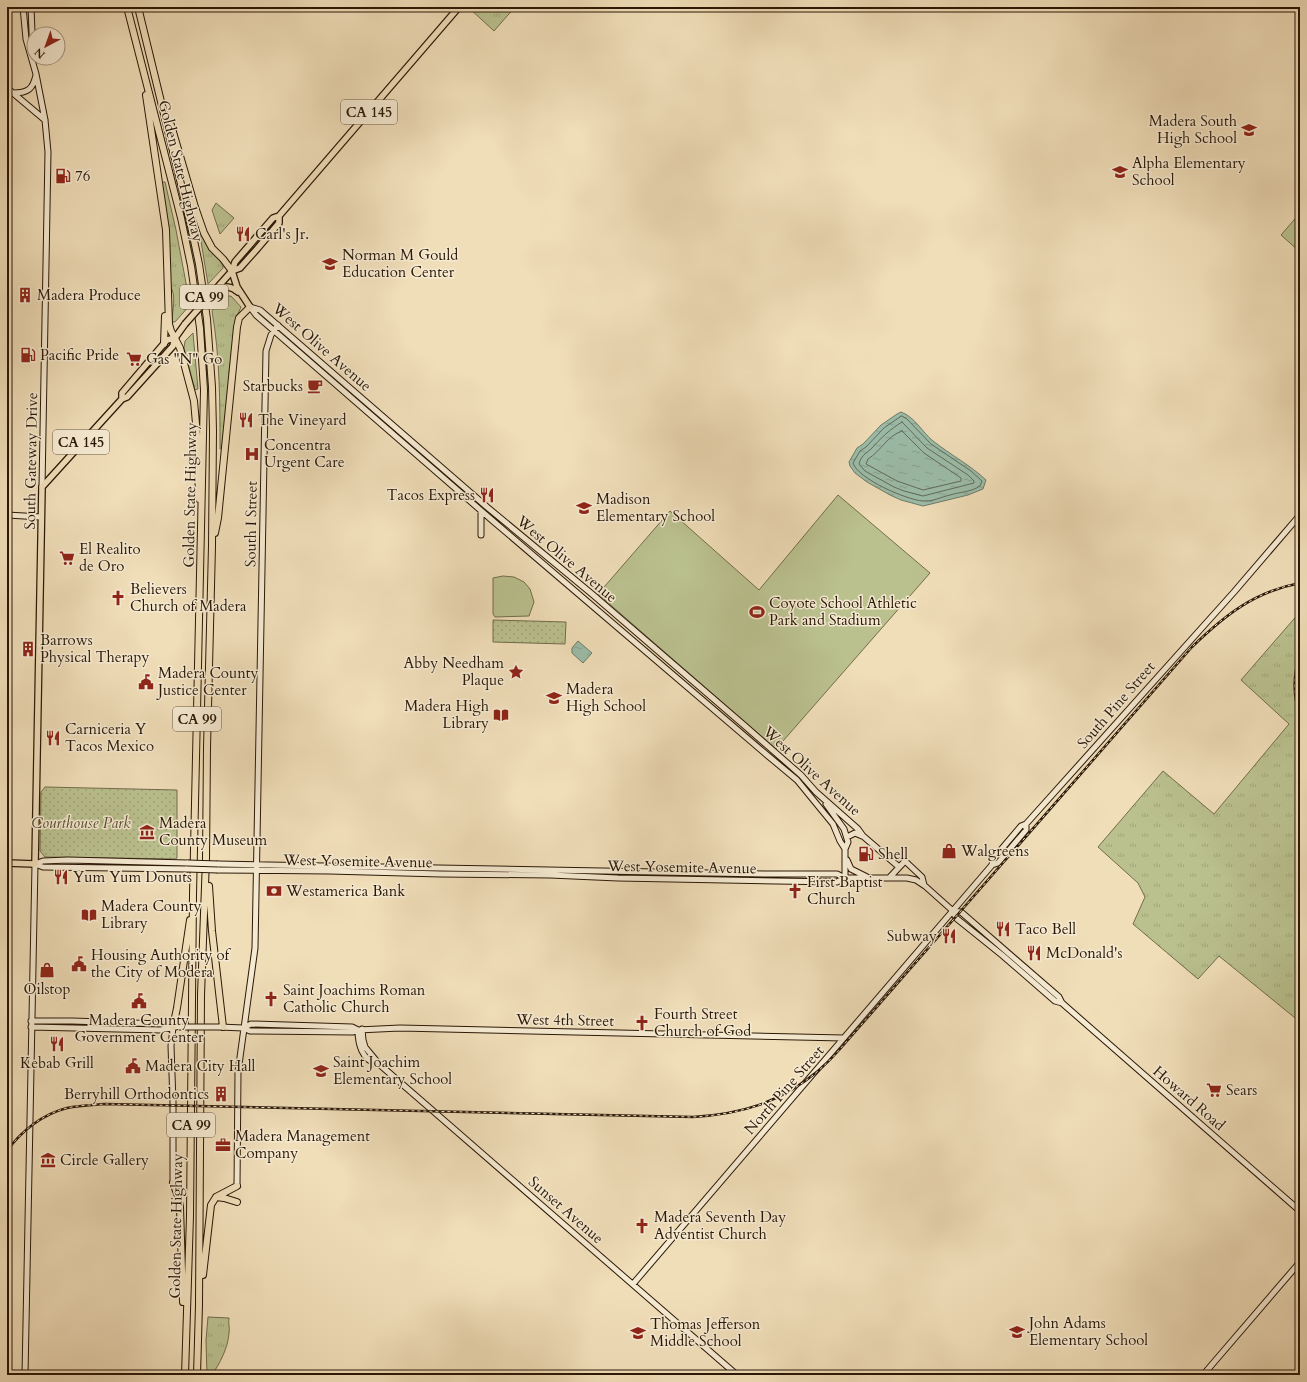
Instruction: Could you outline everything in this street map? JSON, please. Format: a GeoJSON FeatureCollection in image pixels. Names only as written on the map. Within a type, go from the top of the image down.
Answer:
{"type":"FeatureCollection","features":[{"type":"Feature","properties":{"kind":"highway","name":"Golden State Highway"},"geometry":{"type":"LineString","coordinates":[[127,7],[181,218],[200,328],[204,390],[194,894],[190,1216],[185,1375]]}},
{"type":"Feature","properties":{"kind":"highway","name":"Golden State Highway"},"geometry":{"type":"LineString","coordinates":[[138,7],[199,264],[207,319],[212,387],[212,546],[207,740],[206,859],[201,995],[199,1305],[197,1375]]}},
{"type":"Feature","properties":{"kind":"highway"},"geometry":{"type":"LineString","coordinates":[[150,54],[204,233],[212,248],[232,271]]}},
{"type":"Feature","properties":{"kind":"highway"},"geometry":{"type":"LineString","coordinates":[[140,56],[163,202],[166,230],[167,299],[169,303],[169,324],[180,348],[194,401],[197,435],[199,517],[202,543]]}},
{"type":"Feature","properties":{"kind":"highway"},"geometry":{"type":"LineString","coordinates":[[164,344],[165,303],[167,299]]}},
{"type":"Feature","properties":{"kind":"highway"},"geometry":{"type":"LineString","coordinates":[[212,546],[218,518],[237,327],[239,318],[250,307]]}},
{"type":"Feature","properties":{"kind":"highway"},"geometry":{"type":"LineString","coordinates":[[206,859],[221,1027]]}},
{"type":"Feature","properties":{"kind":"highway"},"geometry":{"type":"LineString","coordinates":[[176,1027],[177,1008],[194,894]]}},
{"type":"Feature","properties":{"kind":"highway"},"geometry":{"type":"LineString","coordinates":[[173,1183],[180,1207],[185,1355]]}},
{"type":"Feature","properties":{"kind":"highway"},"geometry":{"type":"LineString","coordinates":[[199,1305],[211,1205],[216,1197],[237,1186]]}},
{"type":"Feature","properties":{"kind":"highway"},"geometry":{"type":"LineString","coordinates":[[216,1197],[237,1202]]}},
{"type":"Feature","properties":{"kind":"main road","name":"South Gateway Drive"},"geometry":{"type":"LineString","coordinates":[[23,7],[26,39]]}},
{"type":"Feature","properties":{"kind":"main road","name":"South Gateway Drive"},"geometry":{"type":"LineString","coordinates":[[31,7],[32,26]]}},
{"type":"Feature","properties":{"kind":"main road","name":"CA 145"},"geometry":{"type":"LineString","coordinates":[[42,487],[122,399],[127,397],[173,346],[175,338],[185,324],[232,271],[235,262],[245,250],[272,218],[279,216],[459,7]]}},
{"type":"Feature","properties":{"kind":"main road","name":"South Gateway Drive"},"geometry":{"type":"LineString","coordinates":[[34,66],[45,120],[49,168],[35,864]]}},
{"type":"Feature","properties":{"kind":"main road"},"geometry":{"type":"LineString","coordinates":[[13,94],[27,91],[33,83],[36,74]]}},
{"type":"Feature","properties":{"kind":"main road"},"geometry":{"type":"LineString","coordinates":[[7,88],[45,120]]}},
{"type":"Feature","properties":{"kind":"main road","name":"CA 145"},"geometry":{"type":"LineString","coordinates":[[232,271],[240,268],[257,249],[279,223],[279,216]]}},
{"type":"Feature","properties":{"kind":"main road","name":"West Olive Avenue"},"geometry":{"type":"LineString","coordinates":[[232,271],[240,293],[256,315],[481,511],[797,780],[833,824],[845,849]]}},
{"type":"Feature","properties":{"kind":"main road"},"geometry":{"type":"LineString","coordinates":[[216,289],[229,286],[240,293]]}},
{"type":"Feature","properties":{"kind":"main road","name":"West Olive Avenue"},"geometry":{"type":"LineString","coordinates":[[250,307],[260,310],[278,325],[481,502],[745,726],[801,775],[816,792],[899,867]]}},
{"type":"Feature","properties":{"kind":"main road","name":"South I Street"},"geometry":{"type":"LineString","coordinates":[[237,1186],[238,1072],[255,948],[266,351],[267,344],[278,325]]}},
{"type":"Feature","properties":{"kind":"main road","name":"CA 145"},"geometry":{"type":"LineString","coordinates":[[122,399],[122,393],[167,340],[175,338]]}},
{"type":"Feature","properties":{"kind":"main road"},"geometry":{"type":"LineString","coordinates":[[481,511],[481,535]]}},
{"type":"Feature","properties":{"kind":"main road","name":"South Pine Street"},"geometry":{"type":"LineString","coordinates":[[953,911],[993,865],[998,863],[1026,830],[1025,825],[1234,592],[1300,515]]}},
{"type":"Feature","properties":{"kind":"main road"},"geometry":{"type":"LineString","coordinates":[[7,516],[41,517]]}},
{"type":"Feature","properties":{"kind":"main road"},"geometry":{"type":"LineString","coordinates":[[816,792],[833,813],[847,837],[848,842],[845,849],[845,878]]}},
{"type":"Feature","properties":{"kind":"main road"},"geometry":{"type":"LineString","coordinates":[[824,813],[827,813],[840,829],[844,830]]}},
{"type":"Feature","properties":{"kind":"main road"},"geometry":{"type":"LineString","coordinates":[[993,865],[993,859],[1021,826],[1025,825]]}},
{"type":"Feature","properties":{"kind":"main road","name":"West Olive Avenue"},"geometry":{"type":"LineString","coordinates":[[847,837],[855,833],[863,836]]}},
{"type":"Feature","properties":{"kind":"main road"},"geometry":{"type":"LineString","coordinates":[[845,855],[851,869],[870,878]]}},
{"type":"Feature","properties":{"kind":"main road","name":"West Yosemite Avenue"},"geometry":{"type":"LineString","coordinates":[[35,864],[43,861],[62,860],[768,874],[836,874],[845,878],[890,877],[916,880],[925,886]]}},
{"type":"Feature","properties":{"kind":"main road"},"geometry":{"type":"LineString","coordinates":[[890,877],[905,861],[922,877],[925,886],[953,911]]}},
{"type":"Feature","properties":{"kind":"main road"},"geometry":{"type":"LineString","coordinates":[[7,863],[35,864],[25,1375]]}},
{"type":"Feature","properties":{"kind":"main road"},"geometry":{"type":"LineString","coordinates":[[180,863],[180,869]]}},
{"type":"Feature","properties":{"kind":"main road","name":"West Yosemite Avenue"},"geometry":{"type":"LineString","coordinates":[[35,864],[43,867],[441,874],[550,874],[618,878],[837,882],[845,878]]}},
{"type":"Feature","properties":{"kind":"main road","name":"Howard Road"},"geometry":{"type":"LineString","coordinates":[[953,911],[956,918],[1002,954],[1055,1001],[1062,1003],[1300,1211]]}},
{"type":"Feature","properties":{"kind":"main road","name":"North Pine Street"},"geometry":{"type":"LineString","coordinates":[[633,1284],[953,911]]}},
{"type":"Feature","properties":{"kind":"main road","name":"West 4th Street"},"geometry":{"type":"LineString","coordinates":[[31,1021],[163,1024],[176,1027]]}},
{"type":"Feature","properties":{"kind":"main road","name":"West 4th Street"},"geometry":{"type":"LineString","coordinates":[[31,1027],[161,1030],[176,1027],[243,1028],[251,1024],[352,1027],[360,1030],[400,1028],[844,1038]]}},
{"type":"Feature","properties":{"kind":"main road"},"geometry":{"type":"LineString","coordinates":[[173,1183],[171,1046],[176,1027]]}},
{"type":"Feature","properties":{"kind":"main road","name":"Sunset Avenue"},"geometry":{"type":"LineString","coordinates":[[360,1030],[365,1047],[378,1064],[737,1375]]}},
{"type":"Feature","properties":{"kind":"main road"},"geometry":{"type":"LineString","coordinates":[[1203,1375],[1300,1262]]}},
{"type":"Feature","properties":{"kind":"green space"},"geometry":{"type":"Polygon","coordinates":[[[468,7],[515,7],[494,31],[468,7]]]}},
{"type":"Feature","properties":{"kind":"green space"},"geometry":{"type":"Polygon","coordinates":[[[162,182],[165,182],[176,230],[190,305],[175,322],[172,322],[174,298],[170,286],[168,231],[162,182]]]}},
{"type":"Feature","properties":{"kind":"green space"},"geometry":{"type":"Polygon","coordinates":[[[216,203],[234,218],[220,234],[212,210],[216,203]]]}},
{"type":"Feature","properties":{"kind":"green space"},"geometry":{"type":"Polygon","coordinates":[[[1300,213],[1300,252],[1281,235],[1300,213]]]}},
{"type":"Feature","properties":{"kind":"green space"},"geometry":{"type":"Polygon","coordinates":[[[200,235],[203,235],[223,264],[223,268],[208,284],[200,235]]]}},
{"type":"Feature","properties":{"kind":"green space"},"geometry":{"type":"Polygon","coordinates":[[[224,296],[231,296],[241,307],[237,316],[233,356],[230,364],[223,449],[220,449],[220,397],[215,328],[212,311],[224,296]]]}},
{"type":"Feature","properties":{"kind":"green space"},"geometry":{"type":"Polygon","coordinates":[[[193,333],[198,389],[195,390],[184,348],[185,341],[193,333]]]}},
{"type":"Feature","properties":{"kind":"green space","name":"Coyote School Athletic Park and Stadium"},"geometry":{"type":"Polygon","coordinates":[[[838,495],[930,573],[776,749],[598,594],[670,511],[759,590],[838,495]]]}},
{"type":"Feature","properties":{"kind":"green space"},"geometry":{"type":"Polygon","coordinates":[[[503,576],[514,577],[524,582],[530,589],[534,602],[529,616],[495,617],[493,614],[493,578],[503,576]]]}},
{"type":"Feature","properties":{"kind":"green space"},"geometry":{"type":"Polygon","coordinates":[[[1300,612],[1300,670],[1298,693],[1300,705],[1300,1022],[1219,956],[1198,979],[1133,924],[1145,897],[1138,883],[1098,847],[1163,771],[1214,814],[1289,724],[1241,680],[1300,612]]]}},
{"type":"Feature","properties":{"kind":"green space"},"geometry":{"type":"Polygon","coordinates":[[[493,620],[566,622],[565,644],[493,642],[493,620]]]}},
{"type":"Feature","properties":{"kind":"green space","name":"Courthouse Park"},"geometry":{"type":"Polygon","coordinates":[[[45,787],[177,790],[177,858],[45,857],[40,851],[41,792],[45,787]]]}},
{"type":"Feature","properties":{"kind":"green space"},"geometry":{"type":"Polygon","coordinates":[[[208,1317],[229,1318],[227,1344],[221,1360],[212,1375],[207,1375],[206,1340],[208,1317]]]}},
{"type":"Feature","properties":{"kind":"water"},"geometry":{"type":"Polygon","coordinates":[[[901,412],[910,417],[933,441],[986,480],[983,489],[968,495],[923,506],[901,500],[890,495],[867,482],[855,473],[849,462],[857,448],[863,444],[881,425],[901,412]]]}},
{"type":"Feature","properties":{"kind":"water"},"geometry":{"type":"Polygon","coordinates":[[[578,641],[592,653],[583,663],[572,653],[572,648],[578,641]]]}},
{"type":"Feature","properties":{"kind":"railway"},"geometry":{"type":"LineString","coordinates":[[7,7],[7,14]]}},
{"type":"Feature","properties":{"kind":"railway"},"geometry":{"type":"LineString","coordinates":[[7,1151],[26,1130],[49,1114],[77,1106],[105,1104],[693,1117],[744,1110],[774,1099],[804,1082],[835,1055],[1192,647],[1216,625],[1241,606],[1268,592],[1300,583]]}},
{"type":"Feature","properties":{"kind":"railway"},"geometry":{"type":"LineString","coordinates":[[1300,655],[1295,678],[1296,701],[1300,716]]}},
{"type":"Feature","properties":{"kind":"place","name":"Madera South High School"},"geometry":{"type":"Point","coordinates":[1249,130]}},
{"type":"Feature","properties":{"kind":"place","name":"Alpha Elementary School"},"geometry":{"type":"Point","coordinates":[1120,172]}},
{"type":"Feature","properties":{"kind":"place","name":"76"},"geometry":{"type":"Point","coordinates":[63,176]}},
{"type":"Feature","properties":{"kind":"place","name":"Carl's Jr."},"geometry":{"type":"Point","coordinates":[243,234]}},
{"type":"Feature","properties":{"kind":"place","name":"Norman M Gould Education Center"},"geometry":{"type":"Point","coordinates":[330,264]}},
{"type":"Feature","properties":{"kind":"place","name":"Madera Produce"},"geometry":{"type":"Point","coordinates":[25,295]}},
{"type":"Feature","properties":{"kind":"place","name":"Pacific Pride"},"geometry":{"type":"Point","coordinates":[28,355]}},
{"type":"Feature","properties":{"kind":"place","name":"Gas \"N\" Go"},"geometry":{"type":"Point","coordinates":[134,359]}},
{"type":"Feature","properties":{"kind":"place","name":"Starbucks"},"geometry":{"type":"Point","coordinates":[315,386]}},
{"type":"Feature","properties":{"kind":"place","name":"The Vineyard"},"geometry":{"type":"Point","coordinates":[246,420]}},
{"type":"Feature","properties":{"kind":"place","name":"Concentra Urgent Care"},"geometry":{"type":"Point","coordinates":[252,454]}},
{"type":"Feature","properties":{"kind":"place","name":"Tacos Express"},"geometry":{"type":"Point","coordinates":[487,495]}},
{"type":"Feature","properties":{"kind":"place","name":"Madison Elementary School"},"geometry":{"type":"Point","coordinates":[584,508]}},
{"type":"Feature","properties":{"kind":"place","name":"El Realito de Oro"},"geometry":{"type":"Point","coordinates":[67,558]}},
{"type":"Feature","properties":{"kind":"place","name":"Believers Church of Madera"},"geometry":{"type":"Point","coordinates":[118,598]}},
{"type":"Feature","properties":{"kind":"place","name":"Coyote School Athletic Park and Stadium"},"geometry":{"type":"Point","coordinates":[757,612]}},
{"type":"Feature","properties":{"kind":"place","name":"Barrows Physical Therapy"},"geometry":{"type":"Point","coordinates":[28,649]}},
{"type":"Feature","properties":{"kind":"place","name":"Abby Needham Plaque"},"geometry":{"type":"Point","coordinates":[516,672]}},
{"type":"Feature","properties":{"kind":"place","name":"Madera County Justice Center"},"geometry":{"type":"Point","coordinates":[146,682]}},
{"type":"Feature","properties":{"kind":"place","name":"Madera High School"},"geometry":{"type":"Point","coordinates":[554,698]}},
{"type":"Feature","properties":{"kind":"place","name":"Madera High Library"},"geometry":{"type":"Point","coordinates":[501,715]}},
{"type":"Feature","properties":{"kind":"place","name":"Carniceria Y Tacos Mexico"},"geometry":{"type":"Point","coordinates":[53,738]}},
{"type":"Feature","properties":{"kind":"place","name":"Madera County Museum"},"geometry":{"type":"Point","coordinates":[147,832]}},
{"type":"Feature","properties":{"kind":"place","name":"Walgreens"},"geometry":{"type":"Point","coordinates":[949,851]}},
{"type":"Feature","properties":{"kind":"place","name":"Shell"},"geometry":{"type":"Point","coordinates":[866,854]}},
{"type":"Feature","properties":{"kind":"place","name":"Yum Yum Donuts"},"geometry":{"type":"Point","coordinates":[61,877]}},
{"type":"Feature","properties":{"kind":"place","name":"Westamerica Bank"},"geometry":{"type":"Point","coordinates":[274,891]}},
{"type":"Feature","properties":{"kind":"place","name":"First Baptist Church"},"geometry":{"type":"Point","coordinates":[795,891]}},
{"type":"Feature","properties":{"kind":"place","name":"Madera County Library"},"geometry":{"type":"Point","coordinates":[89,915]}},
{"type":"Feature","properties":{"kind":"place","name":"Taco Bell"},"geometry":{"type":"Point","coordinates":[1003,929]}},
{"type":"Feature","properties":{"kind":"place","name":"Subway"},"geometry":{"type":"Point","coordinates":[949,936]}},
{"type":"Feature","properties":{"kind":"place","name":"McDonald's"},"geometry":{"type":"Point","coordinates":[1034,953]}},
{"type":"Feature","properties":{"kind":"place","name":"Housing Authority of the City of Modera"},"geometry":{"type":"Point","coordinates":[79,964]}},
{"type":"Feature","properties":{"kind":"place","name":"Oilstop"},"geometry":{"type":"Point","coordinates":[47,970]}},
{"type":"Feature","properties":{"kind":"place","name":"Saint Joachims Roman Catholic Church"},"geometry":{"type":"Point","coordinates":[271,999]}},
{"type":"Feature","properties":{"kind":"place","name":"Madera County Government Center"},"geometry":{"type":"Point","coordinates":[139,1001]}},
{"type":"Feature","properties":{"kind":"place","name":"Fourth Street Church of God"},"geometry":{"type":"Point","coordinates":[642,1023]}},
{"type":"Feature","properties":{"kind":"place","name":"Kebab Grill"},"geometry":{"type":"Point","coordinates":[57,1044]}},
{"type":"Feature","properties":{"kind":"place","name":"Madera City Hall"},"geometry":{"type":"Point","coordinates":[133,1066]}},
{"type":"Feature","properties":{"kind":"place","name":"Saint Joachim Elementary School"},"geometry":{"type":"Point","coordinates":[321,1071]}},
{"type":"Feature","properties":{"kind":"place","name":"Sears"},"geometry":{"type":"Point","coordinates":[1214,1090]}},
{"type":"Feature","properties":{"kind":"place","name":"Berryhill Orthodontics"},"geometry":{"type":"Point","coordinates":[221,1094]}},
{"type":"Feature","properties":{"kind":"place","name":"Madera Management Company"},"geometry":{"type":"Point","coordinates":[223,1145]}},
{"type":"Feature","properties":{"kind":"place","name":"Circle Gallery"},"geometry":{"type":"Point","coordinates":[48,1160]}},
{"type":"Feature","properties":{"kind":"place","name":"Madera Seventh Day Adventist Church"},"geometry":{"type":"Point","coordinates":[642,1226]}},
{"type":"Feature","properties":{"kind":"place","name":"John Adams Elementary School"},"geometry":{"type":"Point","coordinates":[1017,1332]}},
{"type":"Feature","properties":{"kind":"place","name":"Thomas Jefferson Middle School"},"geometry":{"type":"Point","coordinates":[638,1333]}}]}
